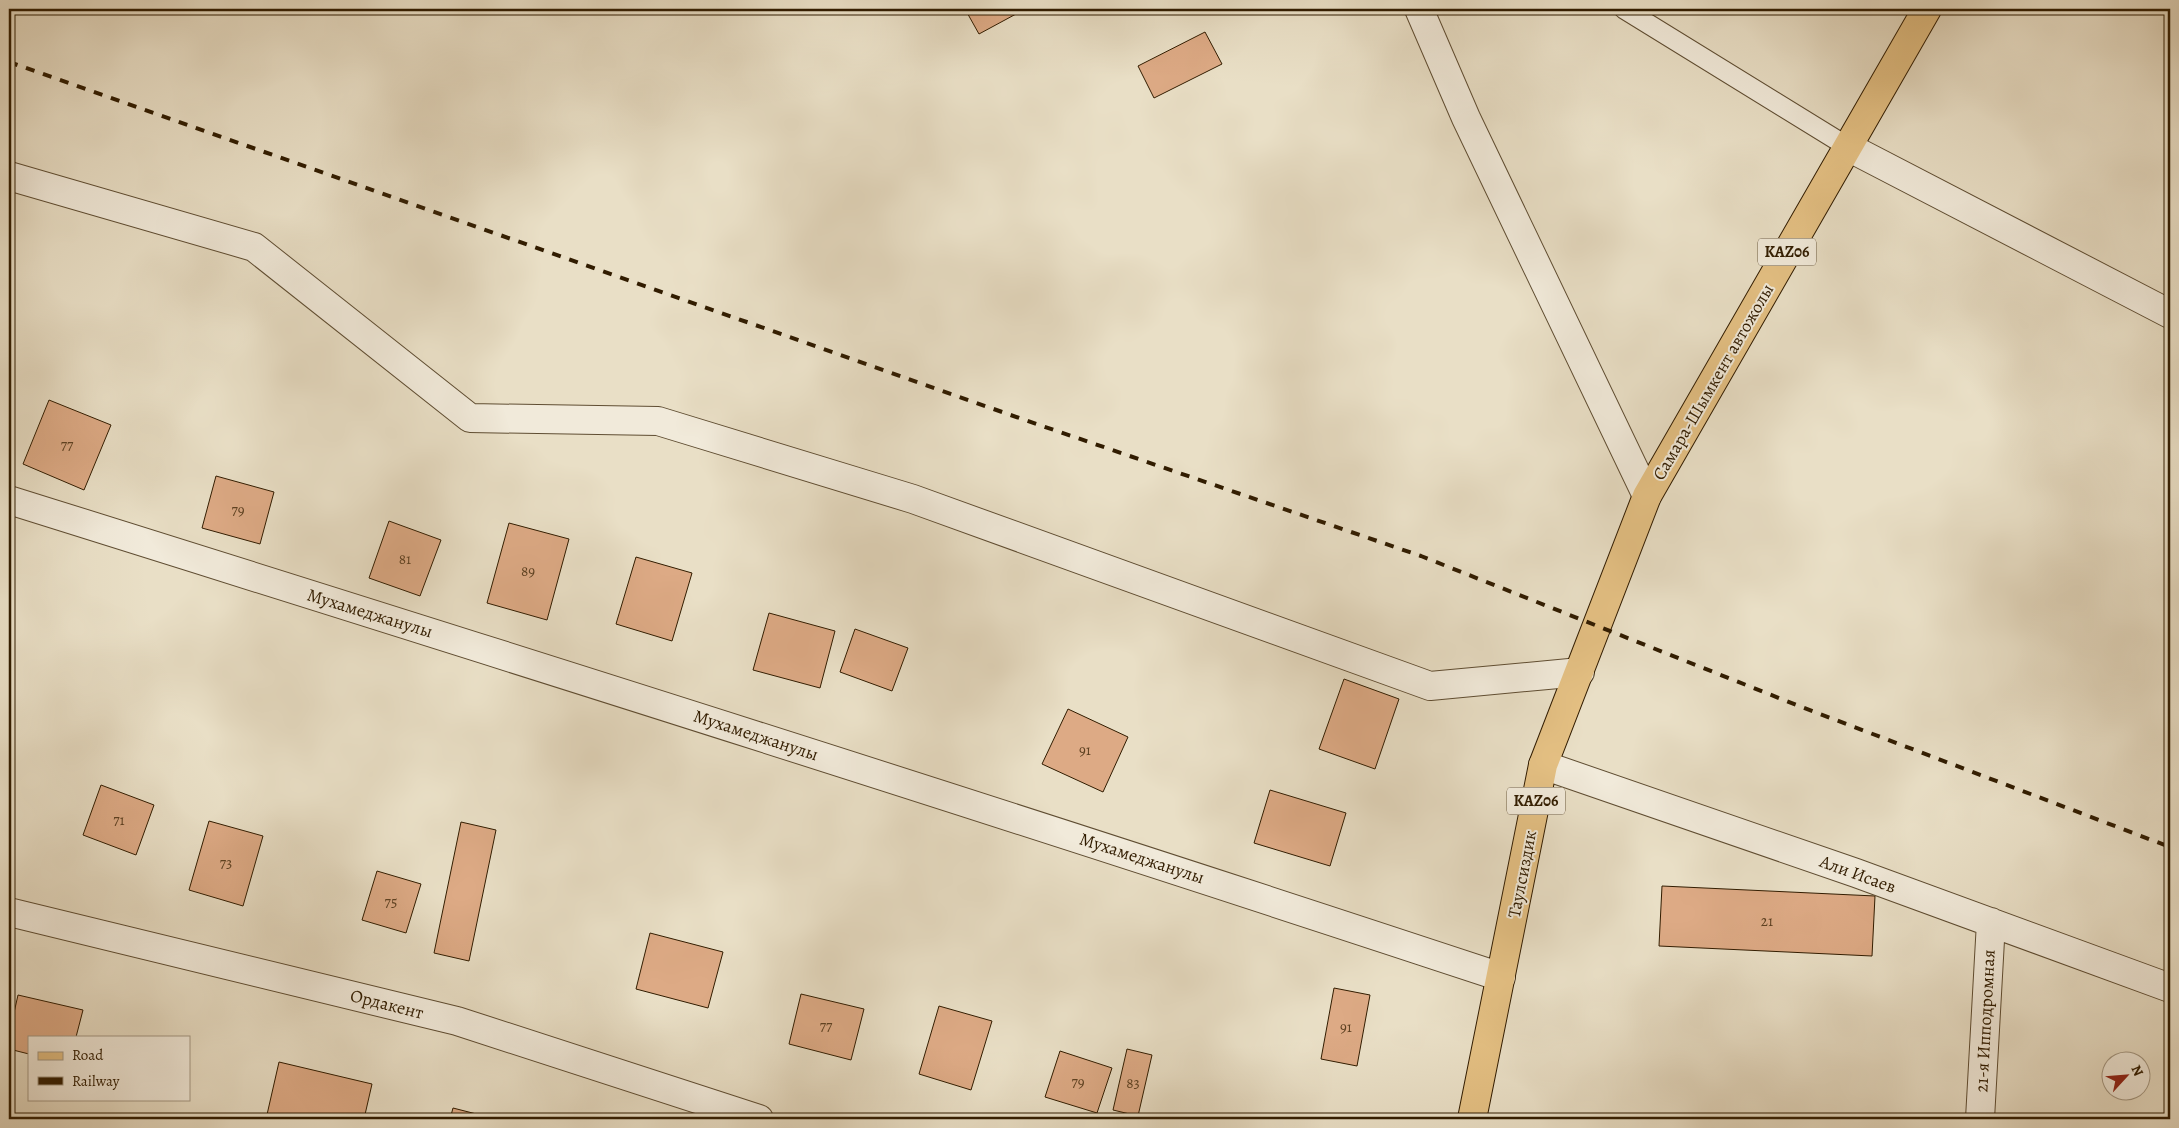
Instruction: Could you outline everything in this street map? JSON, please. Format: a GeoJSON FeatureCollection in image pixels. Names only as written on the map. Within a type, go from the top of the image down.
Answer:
{"type":"FeatureCollection","features":[{"type":"Feature","properties":{"kind":"main road","name":"Самара-Шымкент автожолы"},"geometry":{"type":"LineString","coordinates":[[1647,496],[1928,9]]}},
{"type":"Feature","properties":{"kind":"main road","name":"Таулсиздик"},"geometry":{"type":"LineString","coordinates":[[1472,1119],[1543,765],[1647,496]]}},
{"type":"Feature","properties":{"kind":"street"},"geometry":{"type":"LineString","coordinates":[[1419,9],[1466,118],[1647,496]]}},
{"type":"Feature","properties":{"kind":"street"},"geometry":{"type":"LineString","coordinates":[[1848,147],[2170,314]]}},
{"type":"Feature","properties":{"kind":"street"},"geometry":{"type":"LineString","coordinates":[[9,176],[254,246],[470,418],[658,421],[913,499],[1430,686],[1580,672]]}},
{"type":"Feature","properties":{"kind":"street","name":"Мухамеджанулы"},"geometry":{"type":"LineString","coordinates":[[9,500],[549,669],[1123,852],[1501,977]]}},
{"type":"Feature","properties":{"kind":"street","name":"Али Исаев"},"geometry":{"type":"LineString","coordinates":[[1543,765],[1856,873],[2170,988]]}},
{"type":"Feature","properties":{"kind":"street","name":"Ордакент"},"geometry":{"type":"LineString","coordinates":[[9,912],[457,1021],[759,1119]]}},
{"type":"Feature","properties":{"kind":"street","name":"21-я Ипподромная"},"geometry":{"type":"LineString","coordinates":[[1980,1119],[1991,922]]}},
{"type":"Feature","properties":{"kind":"lane"},"geometry":{"type":"LineString","coordinates":[[1624,9],[1848,147]]}},
{"type":"Feature","properties":{"kind":"building"},"geometry":{"type":"Polygon","coordinates":[[[965,9],[1013,9],[1016,14],[979,34],[965,9]]]}},
{"type":"Feature","properties":{"kind":"building"},"geometry":{"type":"Polygon","coordinates":[[[1205,32],[1222,64],[1154,98],[1138,66],[1205,32]]]}},
{"type":"Feature","properties":{"kind":"building"},"geometry":{"type":"Polygon","coordinates":[[[49,400],[111,425],[84,490],[23,464],[49,400]]]}},
{"type":"Feature","properties":{"kind":"building"},"geometry":{"type":"Polygon","coordinates":[[[216,476],[274,492],[260,544],[202,528],[216,476]]]}},
{"type":"Feature","properties":{"kind":"building"},"geometry":{"type":"Polygon","coordinates":[[[389,521],[441,540],[420,596],[369,578],[389,521]]]}},
{"type":"Feature","properties":{"kind":"building"},"geometry":{"type":"Polygon","coordinates":[[[509,523],[569,539],[547,620],[487,603],[509,523]]]}},
{"type":"Feature","properties":{"kind":"building"},"geometry":{"type":"Polygon","coordinates":[[[636,557],[692,573],[672,641],[616,624],[636,557]]]}},
{"type":"Feature","properties":{"kind":"building"},"geometry":{"type":"Polygon","coordinates":[[[769,613],[835,631],[820,688],[753,670],[769,613]]]}},
{"type":"Feature","properties":{"kind":"building"},"geometry":{"type":"Polygon","coordinates":[[[855,629],[908,648],[892,691],[840,672],[855,629]]]}},
{"type":"Feature","properties":{"kind":"building"},"geometry":{"type":"Polygon","coordinates":[[[1344,679],[1399,699],[1375,769],[1319,749],[1344,679]]]}},
{"type":"Feature","properties":{"kind":"building"},"geometry":{"type":"Polygon","coordinates":[[[1068,709],[1128,737],[1103,792],[1042,764],[1068,709]]]}},
{"type":"Feature","properties":{"kind":"building"},"geometry":{"type":"Polygon","coordinates":[[[101,785],[154,805],[136,855],[83,835],[101,785]]]}},
{"type":"Feature","properties":{"kind":"building"},"geometry":{"type":"Polygon","coordinates":[[[1270,790],[1346,813],[1330,866],[1254,843],[1270,790]]]}},
{"type":"Feature","properties":{"kind":"building"},"geometry":{"type":"Polygon","coordinates":[[[209,821],[263,836],[243,906],[189,890],[209,821]]]}},
{"type":"Feature","properties":{"kind":"building"},"geometry":{"type":"Polygon","coordinates":[[[461,822],[496,830],[469,961],[434,953],[461,822]]]}},
{"type":"Feature","properties":{"kind":"building"},"geometry":{"type":"Polygon","coordinates":[[[377,871],[421,884],[406,933],[362,920],[377,871]]]}},
{"type":"Feature","properties":{"kind":"building"},"geometry":{"type":"Polygon","coordinates":[[[1662,886],[1875,896],[1872,956],[1659,946],[1662,886]]]}},
{"type":"Feature","properties":{"kind":"building"},"geometry":{"type":"Polygon","coordinates":[[[650,933],[723,952],[708,1008],[636,989],[650,933]]]}},
{"type":"Feature","properties":{"kind":"building"},"geometry":{"type":"Polygon","coordinates":[[[1334,988],[1370,995],[1357,1066],[1321,1059],[1334,988]]]}},
{"type":"Feature","properties":{"kind":"building"},"geometry":{"type":"Polygon","coordinates":[[[801,994],[864,1009],[851,1060],[789,1044],[801,994]]]}},
{"type":"Feature","properties":{"kind":"building"},"geometry":{"type":"Polygon","coordinates":[[[18,995],[83,1010],[76,1036],[28,1036],[28,1054],[9,1049],[9,1035],[18,995]]]}},
{"type":"Feature","properties":{"kind":"building"},"geometry":{"type":"Polygon","coordinates":[[[939,1006],[992,1021],[971,1090],[919,1074],[939,1006]]]}},
{"type":"Feature","properties":{"kind":"building"},"geometry":{"type":"Polygon","coordinates":[[[1127,1049],[1152,1055],[1138,1116],[1113,1110],[1127,1049]]]}},
{"type":"Feature","properties":{"kind":"building"},"geometry":{"type":"Polygon","coordinates":[[[1060,1051],[1112,1068],[1097,1113],[1045,1097],[1060,1051]]]}},
{"type":"Feature","properties":{"kind":"building"},"geometry":{"type":"Polygon","coordinates":[[[279,1062],[372,1084],[364,1119],[266,1119],[279,1062]]]}},
{"type":"Feature","properties":{"kind":"building"},"geometry":{"type":"Polygon","coordinates":[[[453,1108],[496,1119],[450,1119],[453,1108]]]}},
{"type":"Feature","properties":{"kind":"railway"},"geometry":{"type":"LineString","coordinates":[[9,62],[1022,419],[1421,556],[1799,706],[2170,847]]}}]}
